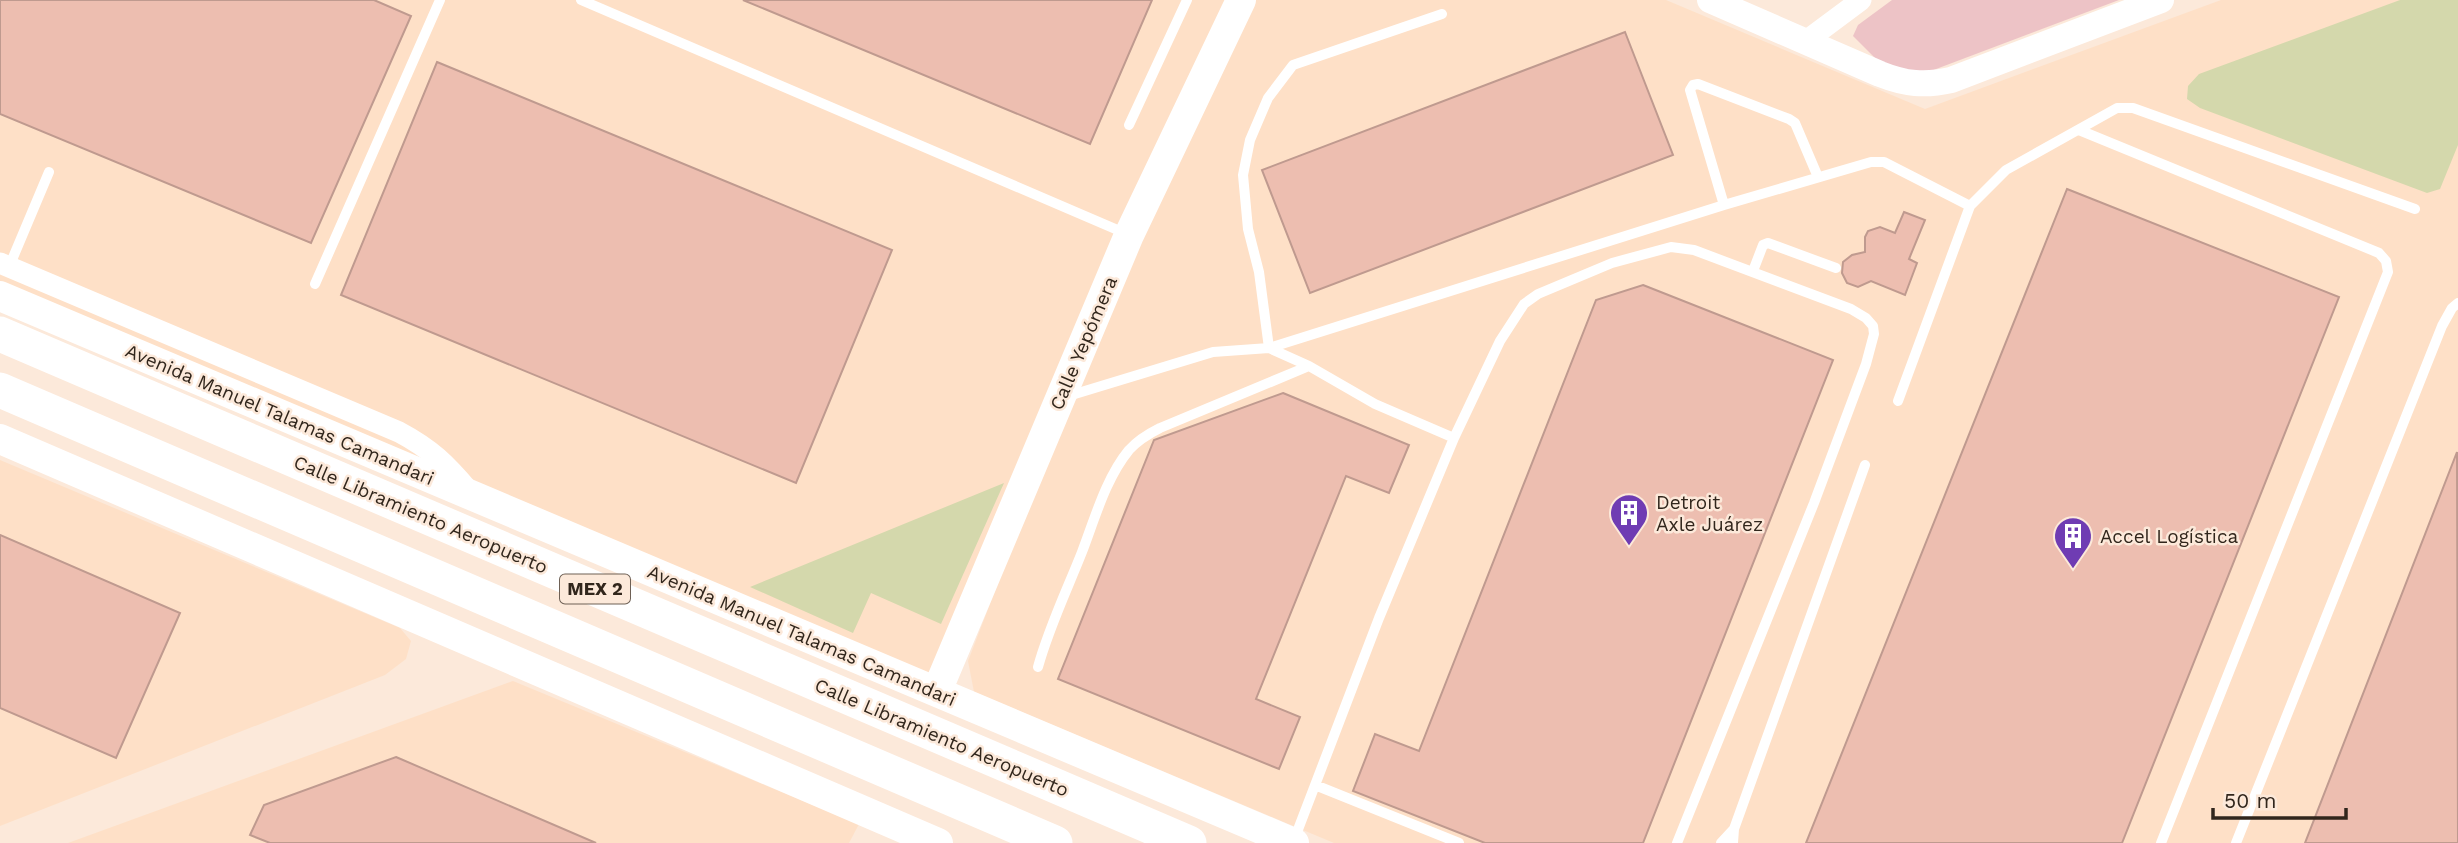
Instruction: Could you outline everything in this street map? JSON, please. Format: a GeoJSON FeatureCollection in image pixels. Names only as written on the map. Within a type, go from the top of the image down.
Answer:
{"type":"FeatureCollection","features":[{"type":"Feature","properties":{"kind":"highway","name":"Calle Libramiento Aeropuerto"},"geometry":{"type":"LineString","coordinates":[[7,337],[1189,843]]}},
{"type":"Feature","properties":{"kind":"highway","name":"MEX 2"},"geometry":{"type":"LineString","coordinates":[[0,390],[1055,843]]}},
{"type":"Feature","properties":{"kind":"main road","name":"Calle Yepómera"},"geometry":{"type":"LineString","coordinates":[[937,691],[1129,235],[1241,0]]}},
{"type":"Feature","properties":{"kind":"main road","name":"Avenida Manuel Talamas Camandari"},"geometry":{"type":"LineString","coordinates":[[0,296],[1294,843]]}},
{"type":"Feature","properties":{"kind":"main road"},"geometry":{"type":"LineString","coordinates":[[0,439],[882,832],[937,843]]}},
{"type":"Feature","properties":{"kind":"street"},"geometry":{"type":"LineString","coordinates":[[1710,0],[1894,80],[1920,85],[1951,80],[2161,0]]}},
{"type":"Feature","properties":{"kind":"street"},"geometry":{"type":"LineString","coordinates":[[1806,41],[1861,0]]}},
{"type":"Feature","properties":{"kind":"street"},"geometry":{"type":"LineString","coordinates":[[5,265],[399,432],[424,445],[445,462],[472,496]]}},
{"type":"Feature","properties":{"kind":"lane"},"geometry":{"type":"LineString","coordinates":[[315,284],[440,0]]}},
{"type":"Feature","properties":{"kind":"lane"},"geometry":{"type":"LineString","coordinates":[[581,0],[1129,235]]}},
{"type":"Feature","properties":{"kind":"lane"},"geometry":{"type":"LineString","coordinates":[[1129,125],[1187,0]]}},
{"type":"Feature","properties":{"kind":"lane"},"geometry":{"type":"LineString","coordinates":[[1269,348],[1259,272],[1248,229],[1243,175],[1250,140],[1268,99],[1293,65],[1442,14]]}},
{"type":"Feature","properties":{"kind":"lane"},"geometry":{"type":"LineString","coordinates":[[1724,205],[1690,90],[1693,85],[1698,84],[1795,123],[1818,177]]}},
{"type":"Feature","properties":{"kind":"lane"},"geometry":{"type":"LineString","coordinates":[[1898,401],[1970,206],[2006,170],[2117,108],[2133,108],[2415,209]]}},
{"type":"Feature","properties":{"kind":"lane"},"geometry":{"type":"LineString","coordinates":[[2079,130],[2379,253],[2386,261],[2388,272],[2161,843]]}},
{"type":"Feature","properties":{"kind":"lane"},"geometry":{"type":"LineString","coordinates":[[1059,399],[1213,352],[1269,348],[1724,205],[1871,162],[1884,162],[1970,206]]}},
{"type":"Feature","properties":{"kind":"lane"},"geometry":{"type":"LineString","coordinates":[[5,265],[49,172]]}},
{"type":"Feature","properties":{"kind":"lane"},"geometry":{"type":"LineString","coordinates":[[1753,271],[1763,246],[1768,243],[1836,268]]}},
{"type":"Feature","properties":{"kind":"lane"},"geometry":{"type":"LineString","coordinates":[[1294,843],[1379,618],[1454,438],[1500,341],[1524,304],[1538,294],[1612,263],[1671,247],[1694,250],[1851,310],[1866,318],[1873,326],[1874,334],[1866,364],[1814,503],[1677,843]]}},
{"type":"Feature","properties":{"kind":"lane"},"geometry":{"type":"LineString","coordinates":[[2236,843],[2442,326],[2452,307],[2458,303]]}},
{"type":"Feature","properties":{"kind":"lane"},"geometry":{"type":"LineString","coordinates":[[1269,348],[1309,366],[1375,404],[1454,438]]}},
{"type":"Feature","properties":{"kind":"lane"},"geometry":{"type":"LineString","coordinates":[[1038,667],[1098,510],[1115,471],[1129,451],[1140,439],[1160,428],[1309,366]]}},
{"type":"Feature","properties":{"kind":"lane"},"geometry":{"type":"LineString","coordinates":[[1732,843],[1734,829],[1865,465]]}},
{"type":"Feature","properties":{"kind":"lane"},"geometry":{"type":"LineString","coordinates":[[1315,785],[1459,843]]}},
{"type":"Feature","properties":{"kind":"lane"},"geometry":{"type":"LineString","coordinates":[[1721,843],[1734,829]]}},
{"type":"Feature","properties":{"kind":"shaded area"},"geometry":{"type":"Polygon","coordinates":[[[0,0],[1666,0],[1925,109],[2221,0],[2458,0],[2458,843],[1334,843],[974,692],[968,661],[1114,283],[935,682],[0,283],[0,0]]]}},
{"type":"Feature","properties":{"kind":"shaded area"},"geometry":{"type":"Polygon","coordinates":[[[1892,0],[2119,0],[1907,80],[1893,76],[1853,36],[1858,25],[1892,0]]]}},
{"type":"Feature","properties":{"kind":"shaded area"},"geometry":{"type":"Polygon","coordinates":[[[2400,0],[2458,0],[2458,145],[2440,189],[2427,193],[2200,108],[2187,99],[2188,86],[2199,74],[2400,0]]]}},
{"type":"Feature","properties":{"kind":"shaded area"},"geometry":{"type":"Polygon","coordinates":[[[0,460],[400,628],[411,641],[406,659],[385,675],[0,826],[0,460]]]}},
{"type":"Feature","properties":{"kind":"shaded area"},"geometry":{"type":"Polygon","coordinates":[[[1004,483],[941,624],[871,593],[853,633],[750,587],[1004,483]]]}},
{"type":"Feature","properties":{"kind":"shaded area"},"geometry":{"type":"Polygon","coordinates":[[[513,681],[859,824],[849,843],[68,843],[513,681]]]}},
{"type":"Feature","properties":{"kind":"building"},"geometry":{"type":"Polygon","coordinates":[[[0,0],[374,0],[411,16],[311,243],[0,114],[0,0]]]}},
{"type":"Feature","properties":{"kind":"building"},"geometry":{"type":"Polygon","coordinates":[[[743,0],[1152,0],[1090,144],[743,0]]]}},
{"type":"Feature","properties":{"kind":"building"},"geometry":{"type":"Polygon","coordinates":[[[1625,32],[1673,155],[1310,293],[1262,170],[1625,32]]]}},
{"type":"Feature","properties":{"kind":"building"},"geometry":{"type":"Polygon","coordinates":[[[437,62],[892,250],[796,483],[341,295],[437,62]]]}},
{"type":"Feature","properties":{"kind":"building","name":"Accel Logística"},"geometry":{"type":"Polygon","coordinates":[[[2067,189],[2339,297],[2122,843],[1806,843],[2067,189]]]}},
{"type":"Feature","properties":{"kind":"building"},"geometry":{"type":"Polygon","coordinates":[[[1904,212],[1925,220],[1909,259],[1917,263],[1905,295],[1871,281],[1858,287],[1847,283],[1842,273],[1843,262],[1852,255],[1865,252],[1865,237],[1868,231],[1880,227],[1895,233],[1904,212]]]}},
{"type":"Feature","properties":{"kind":"building","name":"Detroit Axle Juárez"},"geometry":{"type":"Polygon","coordinates":[[[1643,285],[1833,360],[1643,843],[1485,843],[1353,791],[1375,734],[1419,751],[1596,300],[1643,285]]]}},
{"type":"Feature","properties":{"kind":"building"},"geometry":{"type":"Polygon","coordinates":[[[1283,393],[1409,445],[1389,493],[1346,476],[1256,699],[1300,717],[1279,769],[1058,679],[1154,440],[1283,393]]]}},
{"type":"Feature","properties":{"kind":"building"},"geometry":{"type":"Polygon","coordinates":[[[2457,452],[2458,843],[2305,843],[2457,452]]]}},
{"type":"Feature","properties":{"kind":"building"},"geometry":{"type":"Polygon","coordinates":[[[0,535],[180,613],[116,758],[0,708],[0,535]]]}},
{"type":"Feature","properties":{"kind":"building"},"geometry":{"type":"Polygon","coordinates":[[[396,757],[596,843],[270,843],[250,835],[264,805],[396,757]]]}},
{"type":"Feature","properties":{"kind":"place","name":"Detroit Axle Juárez"},"geometry":{"type":"Point","coordinates":[1629,547]}},
{"type":"Feature","properties":{"kind":"place","name":"Accel Logística"},"geometry":{"type":"Point","coordinates":[2073,570]}}]}
